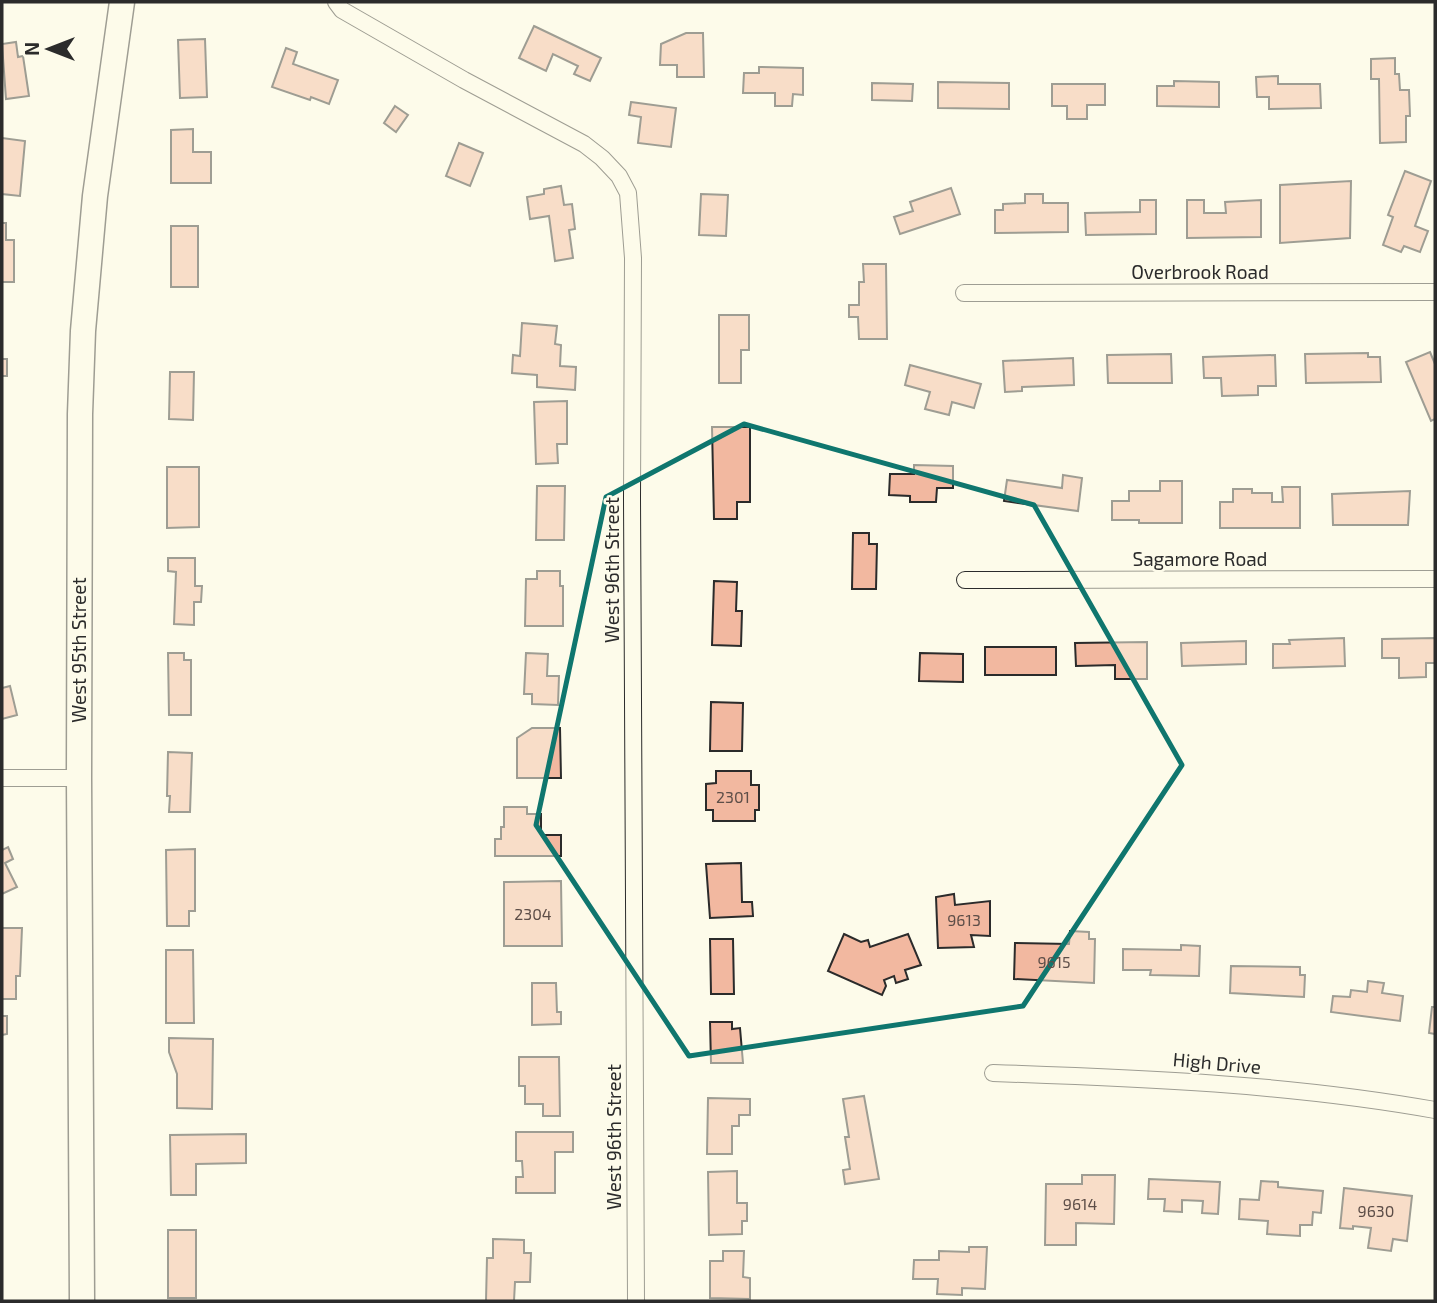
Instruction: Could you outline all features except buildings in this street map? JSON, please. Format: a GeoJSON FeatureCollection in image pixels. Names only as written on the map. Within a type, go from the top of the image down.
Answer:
{"type":"FeatureCollection","features":[{"type":"Feature","properties":{"kind":"main road","name":"West 95th Street"},"geometry":{"type":"LineString","coordinates":[[82,1301],[79,490],[83,331],[95,196],[122,2]]}},
{"type":"Feature","properties":{"kind":"street","name":"West 96th Street"},"geometry":{"type":"LineString","coordinates":[[336,2],[342,10],[464,80],[584,144],[619,176],[628,193],[633,258],[636,1301]]}},
{"type":"Feature","properties":{"kind":"street","name":"Overbrook Road"},"geometry":{"type":"LineString","coordinates":[[964,293],[1435,292]]}},
{"type":"Feature","properties":{"kind":"street","name":"Sagamore Road"},"geometry":{"type":"LineString","coordinates":[[965,580],[1435,579]]}},
{"type":"Feature","properties":{"kind":"street"},"geometry":{"type":"LineString","coordinates":[[2,778],[79,778]]}},
{"type":"Feature","properties":{"kind":"street","name":"High Drive"},"geometry":{"type":"LineString","coordinates":[[993,1073],[1138,1078],[1264,1088],[1435,1110]]}},
{"type":"Feature","properties":{"kind":"highlighted area"},"geometry":{"type":"Polygon","coordinates":[[[744,424],[1034,505],[1182,765],[1023,1006],[689,1056],[536,825],[606,497],[744,424]]]}}]}
